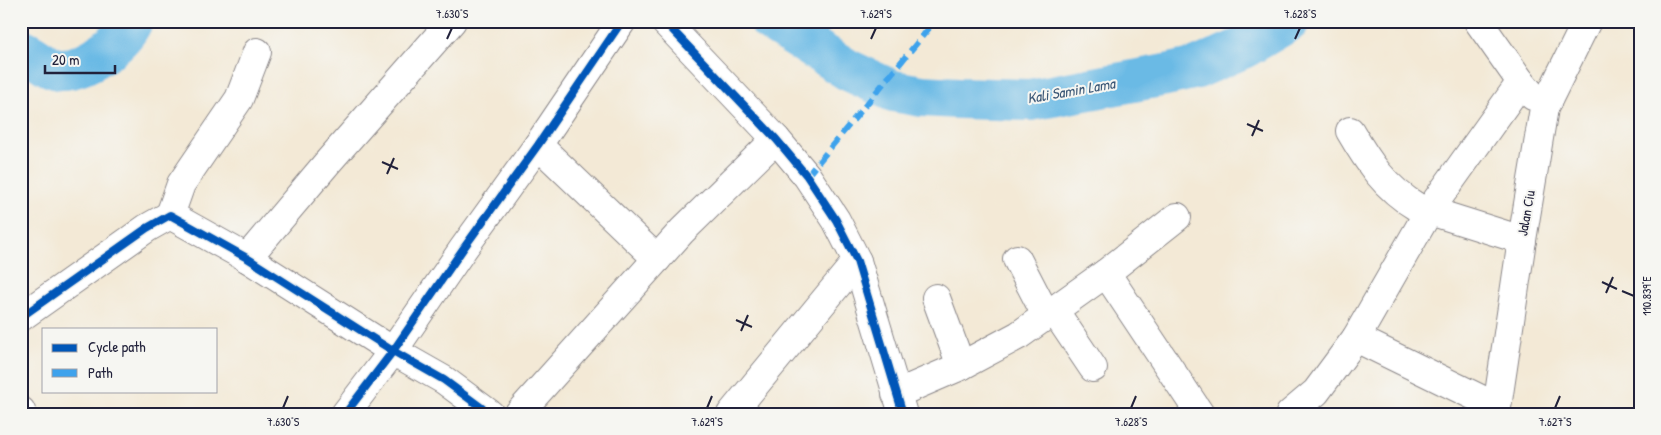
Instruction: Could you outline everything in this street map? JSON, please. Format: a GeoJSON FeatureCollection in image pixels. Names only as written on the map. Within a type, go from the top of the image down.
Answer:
{"type":"FeatureCollection","features":[{"type":"Feature","properties":{"kind":"street"},"geometry":{"type":"LineString","coordinates":[[247,258],[328,162],[452,21]]}},
{"type":"Feature","properties":{"kind":"street"},"geometry":{"type":"LineString","coordinates":[[345,414],[393,351],[622,21]]}},
{"type":"Feature","properties":{"kind":"street"},"geometry":{"type":"LineString","coordinates":[[664,21],[808,176],[836,220],[857,261],[900,404],[961,366],[1019,335],[1106,273],[1177,217]]}},
{"type":"Feature","properties":{"kind":"street"},"geometry":{"type":"LineString","coordinates":[[1478,21],[1521,82],[1544,108]]}},
{"type":"Feature","properties":{"kind":"street","name":"Jalan Ciu"},"geometry":{"type":"LineString","coordinates":[[1497,410],[1544,108],[1587,21]]}},
{"type":"Feature","properties":{"kind":"street"},"geometry":{"type":"LineString","coordinates":[[21,317],[147,228],[170,215],[181,184],[239,99],[257,52]]}},
{"type":"Feature","properties":{"kind":"street"},"geometry":{"type":"LineString","coordinates":[[1290,414],[1316,392],[1356,338],[1429,211],[1521,82]]}},
{"type":"Feature","properties":{"kind":"street"},"geometry":{"type":"LineString","coordinates":[[1350,131],[1370,165],[1404,200],[1417,207],[1522,240]]}},
{"type":"Feature","properties":{"kind":"street"},"geometry":{"type":"LineString","coordinates":[[518,414],[682,231],[776,140]]}},
{"type":"Feature","properties":{"kind":"street"},"geometry":{"type":"LineString","coordinates":[[538,144],[657,259]]}},
{"type":"Feature","properties":{"kind":"street"},"geometry":{"type":"LineString","coordinates":[[170,215],[247,258],[393,351],[444,380],[490,414]]}},
{"type":"Feature","properties":{"kind":"street"},"geometry":{"type":"LineString","coordinates":[[1017,260],[1050,312],[1093,368]]}},
{"type":"Feature","properties":{"kind":"street"},"geometry":{"type":"LineString","coordinates":[[731,414],[857,261]]}},
{"type":"Feature","properties":{"kind":"street"},"geometry":{"type":"LineString","coordinates":[[1106,273],[1200,414]]}},
{"type":"Feature","properties":{"kind":"street"},"geometry":{"type":"LineString","coordinates":[[936,298],[961,366]]}},
{"type":"Feature","properties":{"kind":"street"},"geometry":{"type":"LineString","coordinates":[[1356,338],[1497,410]]}},
{"type":"Feature","properties":{"kind":"waterway","name":"Kali Samin Lama"},"geometry":{"type":"LineString","coordinates":[[21,49],[54,68],[69,68],[80,65],[101,54],[120,38],[132,21]]}},
{"type":"Feature","properties":{"kind":"waterway","name":"Kali Samin Lama"},"geometry":{"type":"LineString","coordinates":[[770,21],[848,70],[893,91],[922,96],[1030,100],[1197,68],[1245,47],[1289,21]]}},
{"type":"Feature","properties":{"kind":"marked path"},"geometry":{"type":"LineString","coordinates":[[807,176],[935,21]]}},
{"type":"Feature","properties":{"kind":"cycle path"},"geometry":{"type":"LineString","coordinates":[[345,414],[393,351],[538,145],[622,21]]}},
{"type":"Feature","properties":{"kind":"cycle path"},"geometry":{"type":"LineString","coordinates":[[664,21],[776,139],[807,176],[836,220],[857,261],[903,414]]}},
{"type":"Feature","properties":{"kind":"cycle path"},"geometry":{"type":"LineString","coordinates":[[21,317],[147,228],[170,215],[247,258],[393,351],[444,380],[490,414]]}}]}
